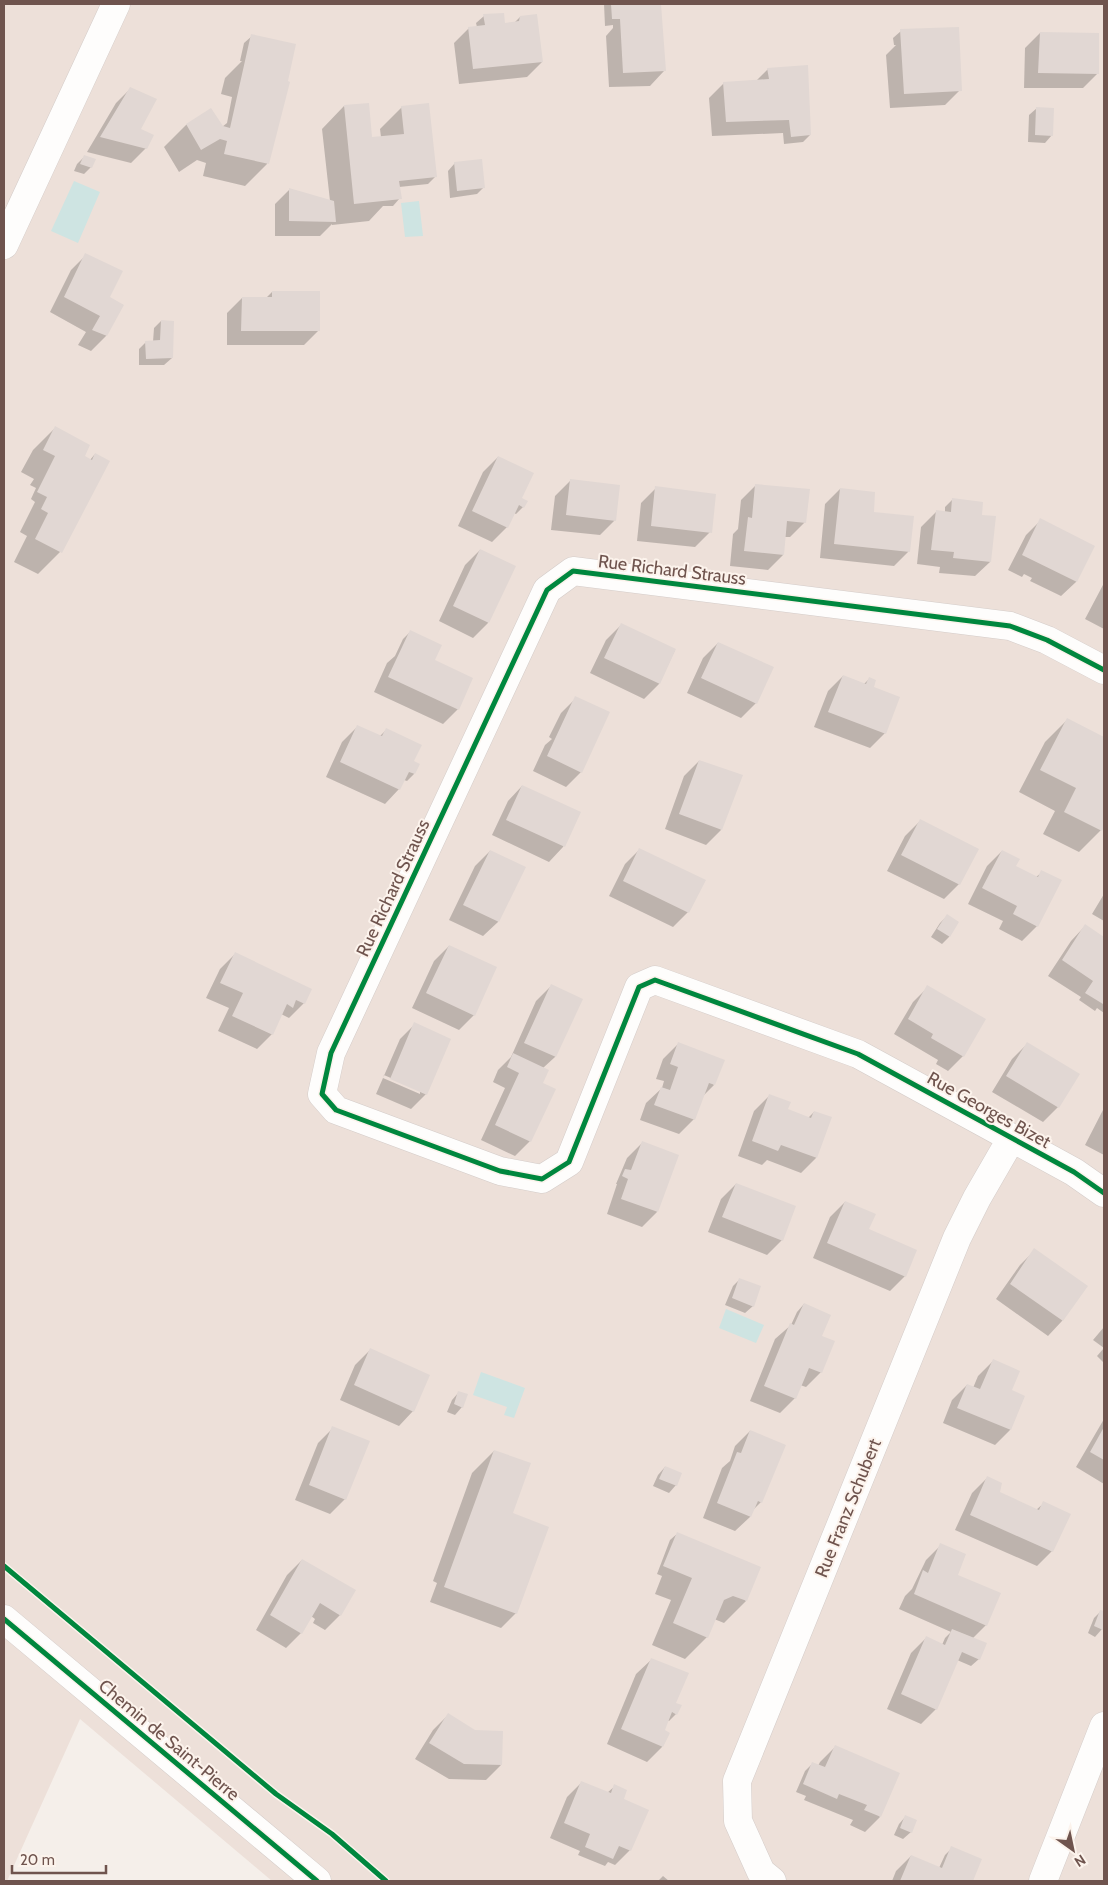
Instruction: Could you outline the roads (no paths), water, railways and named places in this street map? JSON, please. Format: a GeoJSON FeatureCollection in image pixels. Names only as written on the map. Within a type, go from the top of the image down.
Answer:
{"type":"FeatureCollection","features":[{"type":"Feature","properties":{"kind":"street"},"geometry":{"type":"LineString","coordinates":[[4,245],[116,4]]}},
{"type":"Feature","properties":{"kind":"street","name":"Rue Richard Strauss"},"geometry":{"type":"LineString","coordinates":[[858,1054],[655,980],[639,987],[569,1162],[542,1179],[500,1170],[336,1110],[322,1094],[330,1053],[547,590],[574,571],[1010,626],[1047,640],[1104,670]]}},
{"type":"Feature","properties":{"kind":"street","name":"Rue Georges Bizet"},"geometry":{"type":"LineString","coordinates":[[858,1054],[1074,1172],[1104,1193]]}},
{"type":"Feature","properties":{"kind":"street","name":"Rue Franz Schubert"},"geometry":{"type":"LineString","coordinates":[[772,1881],[761,1872],[738,1822],[737,1780],[957,1238],[977,1198],[1011,1139]]}},
{"type":"Feature","properties":{"kind":"street","name":"Chemin de Saint-Pierre"},"geometry":{"type":"LineString","coordinates":[[4,1619],[317,1881]]}},
{"type":"Feature","properties":{"kind":"street"},"geometry":{"type":"LineString","coordinates":[[1043,1881],[1104,1726]]}}]}
